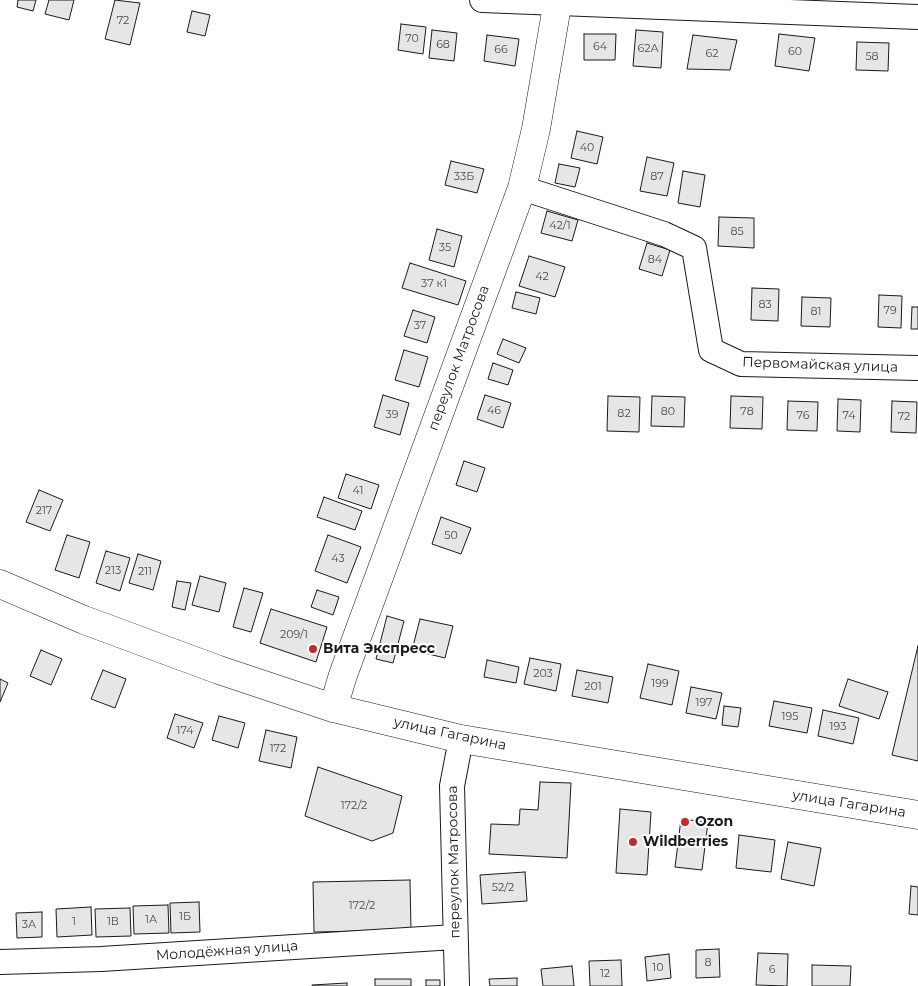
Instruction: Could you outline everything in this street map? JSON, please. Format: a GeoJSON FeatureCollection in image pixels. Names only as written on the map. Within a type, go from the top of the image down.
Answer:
{"type":"FeatureCollection","features":[{"type":"Feature","properties":{"kind":"main road","name":"переулок Матросова"},"geometry":{"type":"LineString","coordinates":[[333,708],[343,675],[522,188],[536,129],[558,2]]}},
{"type":"Feature","properties":{"kind":"main road","name":"улица Гагарина"},"geometry":{"type":"LineString","coordinates":[[0,584],[84,620],[219,670],[333,708],[461,739],[918,815]]}},
{"type":"Feature","properties":{"kind":"street"},"geometry":{"type":"LineString","coordinates":[[482,0],[918,17]]}},
{"type":"Feature","properties":{"kind":"street","name":"Первомайская улица"},"geometry":{"type":"LineString","coordinates":[[522,188],[664,234],[694,248],[711,350],[741,364],[918,368]]}},
{"type":"Feature","properties":{"kind":"street","name":"переулок Матросова"},"geometry":{"type":"LineString","coordinates":[[457,986],[454,937],[452,786],[461,739]]}},
{"type":"Feature","properties":{"kind":"street","name":"Молодёжная улица"},"geometry":{"type":"LineString","coordinates":[[0,962],[101,959],[454,937]]}},
{"type":"Feature","properties":{"kind":"building"},"geometry":{"type":"Polygon","coordinates":[[[18,0],[36,0],[33,11],[17,7],[18,0]]]}},
{"type":"Feature","properties":{"kind":"building"},"geometry":{"type":"Polygon","coordinates":[[[49,0],[74,0],[69,20],[45,14],[49,0]]]}},
{"type":"Feature","properties":{"kind":"building"},"geometry":{"type":"Polygon","coordinates":[[[115,0],[140,3],[130,45],[105,39],[115,0]]]}},
{"type":"Feature","properties":{"kind":"building"},"geometry":{"type":"Polygon","coordinates":[[[192,11],[210,15],[205,36],[187,32],[192,11]]]}},
{"type":"Feature","properties":{"kind":"building"},"geometry":{"type":"Polygon","coordinates":[[[401,24],[426,27],[423,54],[398,50],[401,24]]]}},
{"type":"Feature","properties":{"kind":"building"},"geometry":{"type":"Polygon","coordinates":[[[432,30],[457,33],[454,61],[429,58],[432,30]]]}},
{"type":"Feature","properties":{"kind":"building"},"geometry":{"type":"Polygon","coordinates":[[[636,30],[663,32],[661,68],[633,66],[636,30]]]}},
{"type":"Feature","properties":{"kind":"building"},"geometry":{"type":"Polygon","coordinates":[[[584,34],[616,34],[615,60],[584,60],[584,34]]]}},
{"type":"Feature","properties":{"kind":"building"},"geometry":{"type":"Polygon","coordinates":[[[779,34],[815,38],[809,71],[775,66],[779,34]]]}},
{"type":"Feature","properties":{"kind":"building"},"geometry":{"type":"Polygon","coordinates":[[[487,35],[519,39],[515,66],[484,61],[487,35]]]}},
{"type":"Feature","properties":{"kind":"building"},"geometry":{"type":"Polygon","coordinates":[[[693,35],[737,40],[730,70],[687,69],[693,35]]]}},
{"type":"Feature","properties":{"kind":"building"},"geometry":{"type":"Polygon","coordinates":[[[857,42],[889,43],[888,71],[856,70],[857,42]]]}},
{"type":"Feature","properties":{"kind":"building"},"geometry":{"type":"Polygon","coordinates":[[[577,131],[603,137],[597,164],[571,158],[577,131]]]}},
{"type":"Feature","properties":{"kind":"building"},"geometry":{"type":"Polygon","coordinates":[[[647,157],[674,163],[667,196],[640,191],[647,157]]]}},
{"type":"Feature","properties":{"kind":"building"},"geometry":{"type":"Polygon","coordinates":[[[451,161],[484,169],[477,193],[445,185],[451,161]]]}},
{"type":"Feature","properties":{"kind":"building"},"geometry":{"type":"Polygon","coordinates":[[[559,164],[580,168],[575,187],[555,183],[559,164]]]}},
{"type":"Feature","properties":{"kind":"building"},"geometry":{"type":"Polygon","coordinates":[[[683,171],[705,175],[700,207],[678,203],[683,171]]]}},
{"type":"Feature","properties":{"kind":"building"},"geometry":{"type":"Polygon","coordinates":[[[547,211],[578,220],[572,241],[541,233],[547,211]]]}},
{"type":"Feature","properties":{"kind":"building"},"geometry":{"type":"Polygon","coordinates":[[[719,217],[754,218],[754,248],[718,246],[719,217]]]}},
{"type":"Feature","properties":{"kind":"building"},"geometry":{"type":"Polygon","coordinates":[[[437,229],[462,236],[454,267],[429,260],[437,229]]]}},
{"type":"Feature","properties":{"kind":"building"},"geometry":{"type":"Polygon","coordinates":[[[647,243],[670,250],[662,276],[639,269],[647,243]]]}},
{"type":"Feature","properties":{"kind":"building"},"geometry":{"type":"Polygon","coordinates":[[[529,256],[565,267],[555,297],[519,286],[529,256]]]}},
{"type":"Feature","properties":{"kind":"building"},"geometry":{"type":"Polygon","coordinates":[[[410,263],[466,281],[458,305],[402,288],[410,263]]]}},
{"type":"Feature","properties":{"kind":"building"},"geometry":{"type":"Polygon","coordinates":[[[752,288],[779,289],[778,321],[751,320],[752,288]]]}},
{"type":"Feature","properties":{"kind":"building"},"geometry":{"type":"Polygon","coordinates":[[[516,292],[540,298],[536,314],[512,308],[516,292]]]}},
{"type":"Feature","properties":{"kind":"building"},"geometry":{"type":"Polygon","coordinates":[[[879,295],[902,296],[901,328],[878,327],[879,295]]]}},
{"type":"Feature","properties":{"kind":"building"},"geometry":{"type":"Polygon","coordinates":[[[802,297],[831,298],[830,327],[801,326],[802,297]]]}},
{"type":"Feature","properties":{"kind":"building"},"geometry":{"type":"Polygon","coordinates":[[[912,307],[918,307],[918,329],[911,329],[912,307]]]}},
{"type":"Feature","properties":{"kind":"building"},"geometry":{"type":"Polygon","coordinates":[[[413,310],[435,317],[427,343],[404,336],[413,310]]]}},
{"type":"Feature","properties":{"kind":"building"},"geometry":{"type":"Polygon","coordinates":[[[503,339],[526,348],[519,363],[497,354],[503,339]]]}},
{"type":"Feature","properties":{"kind":"building"},"geometry":{"type":"Polygon","coordinates":[[[404,350],[428,357],[419,387],[395,380],[404,350]]]}},
{"type":"Feature","properties":{"kind":"building"},"geometry":{"type":"Polygon","coordinates":[[[493,363],[513,370],[508,385],[488,379],[493,363]]]}},
{"type":"Feature","properties":{"kind":"building"},"geometry":{"type":"Polygon","coordinates":[[[383,395],[409,403],[400,435],[374,427],[383,395]]]}},
{"type":"Feature","properties":{"kind":"building"},"geometry":{"type":"Polygon","coordinates":[[[485,395],[511,403],[503,428],[477,419],[485,395]]]}},
{"type":"Feature","properties":{"kind":"building"},"geometry":{"type":"Polygon","coordinates":[[[608,396],[640,397],[639,432],[607,431],[608,396]]]}},
{"type":"Feature","properties":{"kind":"building"},"geometry":{"type":"Polygon","coordinates":[[[652,396],[685,397],[684,427],[651,426],[652,396]]]}},
{"type":"Feature","properties":{"kind":"building"},"geometry":{"type":"Polygon","coordinates":[[[731,396],[763,397],[762,429],[730,428],[731,396]]]}},
{"type":"Feature","properties":{"kind":"building"},"geometry":{"type":"Polygon","coordinates":[[[838,399],[861,400],[860,432],[837,431],[838,399]]]}},
{"type":"Feature","properties":{"kind":"building"},"geometry":{"type":"Polygon","coordinates":[[[788,401],[818,402],[817,431],[787,430],[788,401]]]}},
{"type":"Feature","properties":{"kind":"building"},"geometry":{"type":"Polygon","coordinates":[[[892,401],[917,402],[916,433],[891,432],[892,401]]]}},
{"type":"Feature","properties":{"kind":"building"},"geometry":{"type":"Polygon","coordinates":[[[464,461],[485,468],[477,492],[456,485],[464,461]]]}},
{"type":"Feature","properties":{"kind":"building"},"geometry":{"type":"Polygon","coordinates":[[[346,474],[379,485],[371,509],[338,498],[346,474]]]}},
{"type":"Feature","properties":{"kind":"building"},"geometry":{"type":"Polygon","coordinates":[[[39,490],[63,500],[50,531],[26,522],[39,490]]]}},
{"type":"Feature","properties":{"kind":"building"},"geometry":{"type":"Polygon","coordinates":[[[324,497],[362,511],[355,530],[317,517],[324,497]]]}},
{"type":"Feature","properties":{"kind":"building"},"geometry":{"type":"Polygon","coordinates":[[[441,517],[471,528],[461,554],[432,544],[441,517]]]}},
{"type":"Feature","properties":{"kind":"building"},"geometry":{"type":"Polygon","coordinates":[[[67,535],[90,542],[79,578],[55,570],[67,535]]]}},
{"type":"Feature","properties":{"kind":"building"},"geometry":{"type":"Polygon","coordinates":[[[328,535],[361,547],[347,583],[315,571],[328,535]]]}},
{"type":"Feature","properties":{"kind":"building"},"geometry":{"type":"Polygon","coordinates":[[[106,551],[130,558],[120,591],[96,583],[106,551]]]}},
{"type":"Feature","properties":{"kind":"building"},"geometry":{"type":"Polygon","coordinates":[[[138,554],[161,561],[153,590],[129,583],[138,554]]]}},
{"type":"Feature","properties":{"kind":"building"},"geometry":{"type":"Polygon","coordinates":[[[200,576],[226,583],[219,612],[192,605],[200,576]]]}},
{"type":"Feature","properties":{"kind":"building"},"geometry":{"type":"Polygon","coordinates":[[[177,581],[191,583],[185,610],[172,607],[177,581]]]}},
{"type":"Feature","properties":{"kind":"building"},"geometry":{"type":"Polygon","coordinates":[[[244,588],[263,593],[251,632],[233,627],[244,588]]]}},
{"type":"Feature","properties":{"kind":"building"},"geometry":{"type":"Polygon","coordinates":[[[317,590],[339,597],[333,615],[311,607],[317,590]]]}},
{"type":"Feature","properties":{"kind":"building"},"geometry":{"type":"Polygon","coordinates":[[[271,609],[327,627],[316,662],[260,643],[271,609]]]}},
{"type":"Feature","properties":{"kind":"building"},"geometry":{"type":"Polygon","coordinates":[[[387,616],[404,621],[393,663],[376,659],[387,616]]]}},
{"type":"Feature","properties":{"kind":"building"},"geometry":{"type":"Polygon","coordinates":[[[420,619],[453,626],[445,658],[412,650],[420,619]]]}},
{"type":"Feature","properties":{"kind":"building"},"geometry":{"type":"Polygon","coordinates":[[[918,646],[918,761],[892,755],[918,646]]]}},
{"type":"Feature","properties":{"kind":"building"},"geometry":{"type":"Polygon","coordinates":[[[41,650],[62,659],[51,685],[30,676],[41,650]]]}},
{"type":"Feature","properties":{"kind":"building"},"geometry":{"type":"Polygon","coordinates":[[[530,658],[561,664],[556,691],[524,684],[530,658]]]}},
{"type":"Feature","properties":{"kind":"building"},"geometry":{"type":"Polygon","coordinates":[[[487,660],[519,667],[516,683],[484,677],[487,660]]]}},
{"type":"Feature","properties":{"kind":"building"},"geometry":{"type":"Polygon","coordinates":[[[648,664],[679,671],[672,705],[640,698],[648,664]]]}},
{"type":"Feature","properties":{"kind":"building"},"geometry":{"type":"Polygon","coordinates":[[[103,670],[126,679],[115,708],[91,699],[103,670]]]}},
{"type":"Feature","properties":{"kind":"building"},"geometry":{"type":"Polygon","coordinates":[[[577,670],[613,677],[608,703],[572,696],[577,670]]]}},
{"type":"Feature","properties":{"kind":"building"},"geometry":{"type":"Polygon","coordinates":[[[0,679],[8,683],[0,702],[0,679]]]}},
{"type":"Feature","properties":{"kind":"building"},"geometry":{"type":"Polygon","coordinates":[[[848,679],[888,692],[879,719],[839,706],[848,679]]]}},
{"type":"Feature","properties":{"kind":"building"},"geometry":{"type":"Polygon","coordinates":[[[691,687],[722,693],[716,719],[686,713],[691,687]]]}},
{"type":"Feature","properties":{"kind":"building"},"geometry":{"type":"Polygon","coordinates":[[[774,701],[812,708],[807,733],[769,726],[774,701]]]}},
{"type":"Feature","properties":{"kind":"building"},"geometry":{"type":"Polygon","coordinates":[[[724,706],[741,708],[738,727],[722,725],[724,706]]]}},
{"type":"Feature","properties":{"kind":"building"},"geometry":{"type":"Polygon","coordinates":[[[823,710],[859,718],[853,744],[818,736],[823,710]]]}},
{"type":"Feature","properties":{"kind":"building"},"geometry":{"type":"Polygon","coordinates":[[[175,714],[203,723],[194,748],[167,738],[175,714]]]}},
{"type":"Feature","properties":{"kind":"building"},"geometry":{"type":"Polygon","coordinates":[[[219,716],[245,723],[238,748],[212,740],[219,716]]]}},
{"type":"Feature","properties":{"kind":"building"},"geometry":{"type":"Polygon","coordinates":[[[266,730],[297,737],[291,768],[259,761],[266,730]]]}},
{"type":"Feature","properties":{"kind":"building"},"geometry":{"type":"Polygon","coordinates":[[[318,767],[402,796],[393,833],[372,841],[305,816],[318,767]]]}},
{"type":"Feature","properties":{"kind":"building"},"geometry":{"type":"Polygon","coordinates":[[[540,782],[571,783],[567,858],[489,854],[491,824],[519,825],[520,809],[538,810],[540,782]]]}},
{"type":"Feature","properties":{"kind":"building","name":"Wildberries"},"geometry":{"type":"Polygon","coordinates":[[[620,809],[651,812],[647,875],[616,873],[620,809]]]}},
{"type":"Feature","properties":{"kind":"building"},"geometry":{"type":"Polygon","coordinates":[[[681,819],[708,822],[702,870],[675,867],[681,819]]]}},
{"type":"Feature","properties":{"kind":"building"},"geometry":{"type":"Polygon","coordinates":[[[739,835],[775,840],[771,872],[736,868],[739,835]]]}},
{"type":"Feature","properties":{"kind":"building"},"geometry":{"type":"Polygon","coordinates":[[[788,842],[821,848],[814,886],[781,879],[788,842]]]}},
{"type":"Feature","properties":{"kind":"building"},"geometry":{"type":"Polygon","coordinates":[[[525,872],[527,901],[482,904],[480,875],[525,872]]]}},
{"type":"Feature","properties":{"kind":"building"},"geometry":{"type":"Polygon","coordinates":[[[410,880],[411,930],[314,932],[313,882],[410,880]]]}},
{"type":"Feature","properties":{"kind":"building"},"geometry":{"type":"Polygon","coordinates":[[[911,886],[918,887],[918,915],[909,914],[911,886]]]}},
{"type":"Feature","properties":{"kind":"building"},"geometry":{"type":"Polygon","coordinates":[[[199,902],[200,932],[171,933],[170,903],[199,902]]]}},
{"type":"Feature","properties":{"kind":"building"},"geometry":{"type":"Polygon","coordinates":[[[168,905],[169,933],[134,934],[133,906],[168,905]]]}},
{"type":"Feature","properties":{"kind":"building"},"geometry":{"type":"Polygon","coordinates":[[[91,907],[92,935],[57,937],[56,909],[91,907]]]}},
{"type":"Feature","properties":{"kind":"building"},"geometry":{"type":"Polygon","coordinates":[[[130,908],[131,936],[96,937],[95,909],[130,908]]]}},
{"type":"Feature","properties":{"kind":"building"},"geometry":{"type":"Polygon","coordinates":[[[42,912],[42,937],[17,938],[16,913],[42,912]]]}},
{"type":"Feature","properties":{"kind":"building"},"geometry":{"type":"Polygon","coordinates":[[[719,949],[720,977],[696,978],[696,950],[719,949]]]}},
{"type":"Feature","properties":{"kind":"building"},"geometry":{"type":"Polygon","coordinates":[[[758,953],[788,954],[787,986],[756,985],[758,953]]]}},
{"type":"Feature","properties":{"kind":"building"},"geometry":{"type":"Polygon","coordinates":[[[669,954],[671,978],[647,981],[645,957],[669,954]]]}},
{"type":"Feature","properties":{"kind":"building"},"geometry":{"type":"Polygon","coordinates":[[[621,960],[622,986],[590,986],[589,961],[621,960]]]}},
{"type":"Feature","properties":{"kind":"building"},"geometry":{"type":"Polygon","coordinates":[[[812,965],[851,966],[850,986],[812,986],[812,965]]]}},
{"type":"Feature","properties":{"kind":"building"},"geometry":{"type":"Polygon","coordinates":[[[572,966],[574,986],[543,986],[541,969],[572,966]]]}},
{"type":"Feature","properties":{"kind":"building"},"geometry":{"type":"Polygon","coordinates":[[[517,978],[517,986],[490,986],[489,979],[517,978]]]}},
{"type":"Feature","properties":{"kind":"building"},"geometry":{"type":"Polygon","coordinates":[[[375,979],[411,979],[411,986],[375,986],[375,979]]]}},
{"type":"Feature","properties":{"kind":"building"},"geometry":{"type":"Polygon","coordinates":[[[426,980],[440,980],[440,986],[426,986],[426,980]]]}},
{"type":"Feature","properties":{"kind":"building"},"geometry":{"type":"Polygon","coordinates":[[[347,983],[347,986],[312,986],[312,985],[347,983]]]}},
{"type":"Feature","properties":{"kind":"place","name":"Вита Экспресс"},"geometry":{"type":"Point","coordinates":[313,649]}},
{"type":"Feature","properties":{"kind":"place","name":"Ozon"},"geometry":{"type":"Point","coordinates":[685,822]}},
{"type":"Feature","properties":{"kind":"place","name":"Wildberries"},"geometry":{"type":"Point","coordinates":[633,842]}}]}
